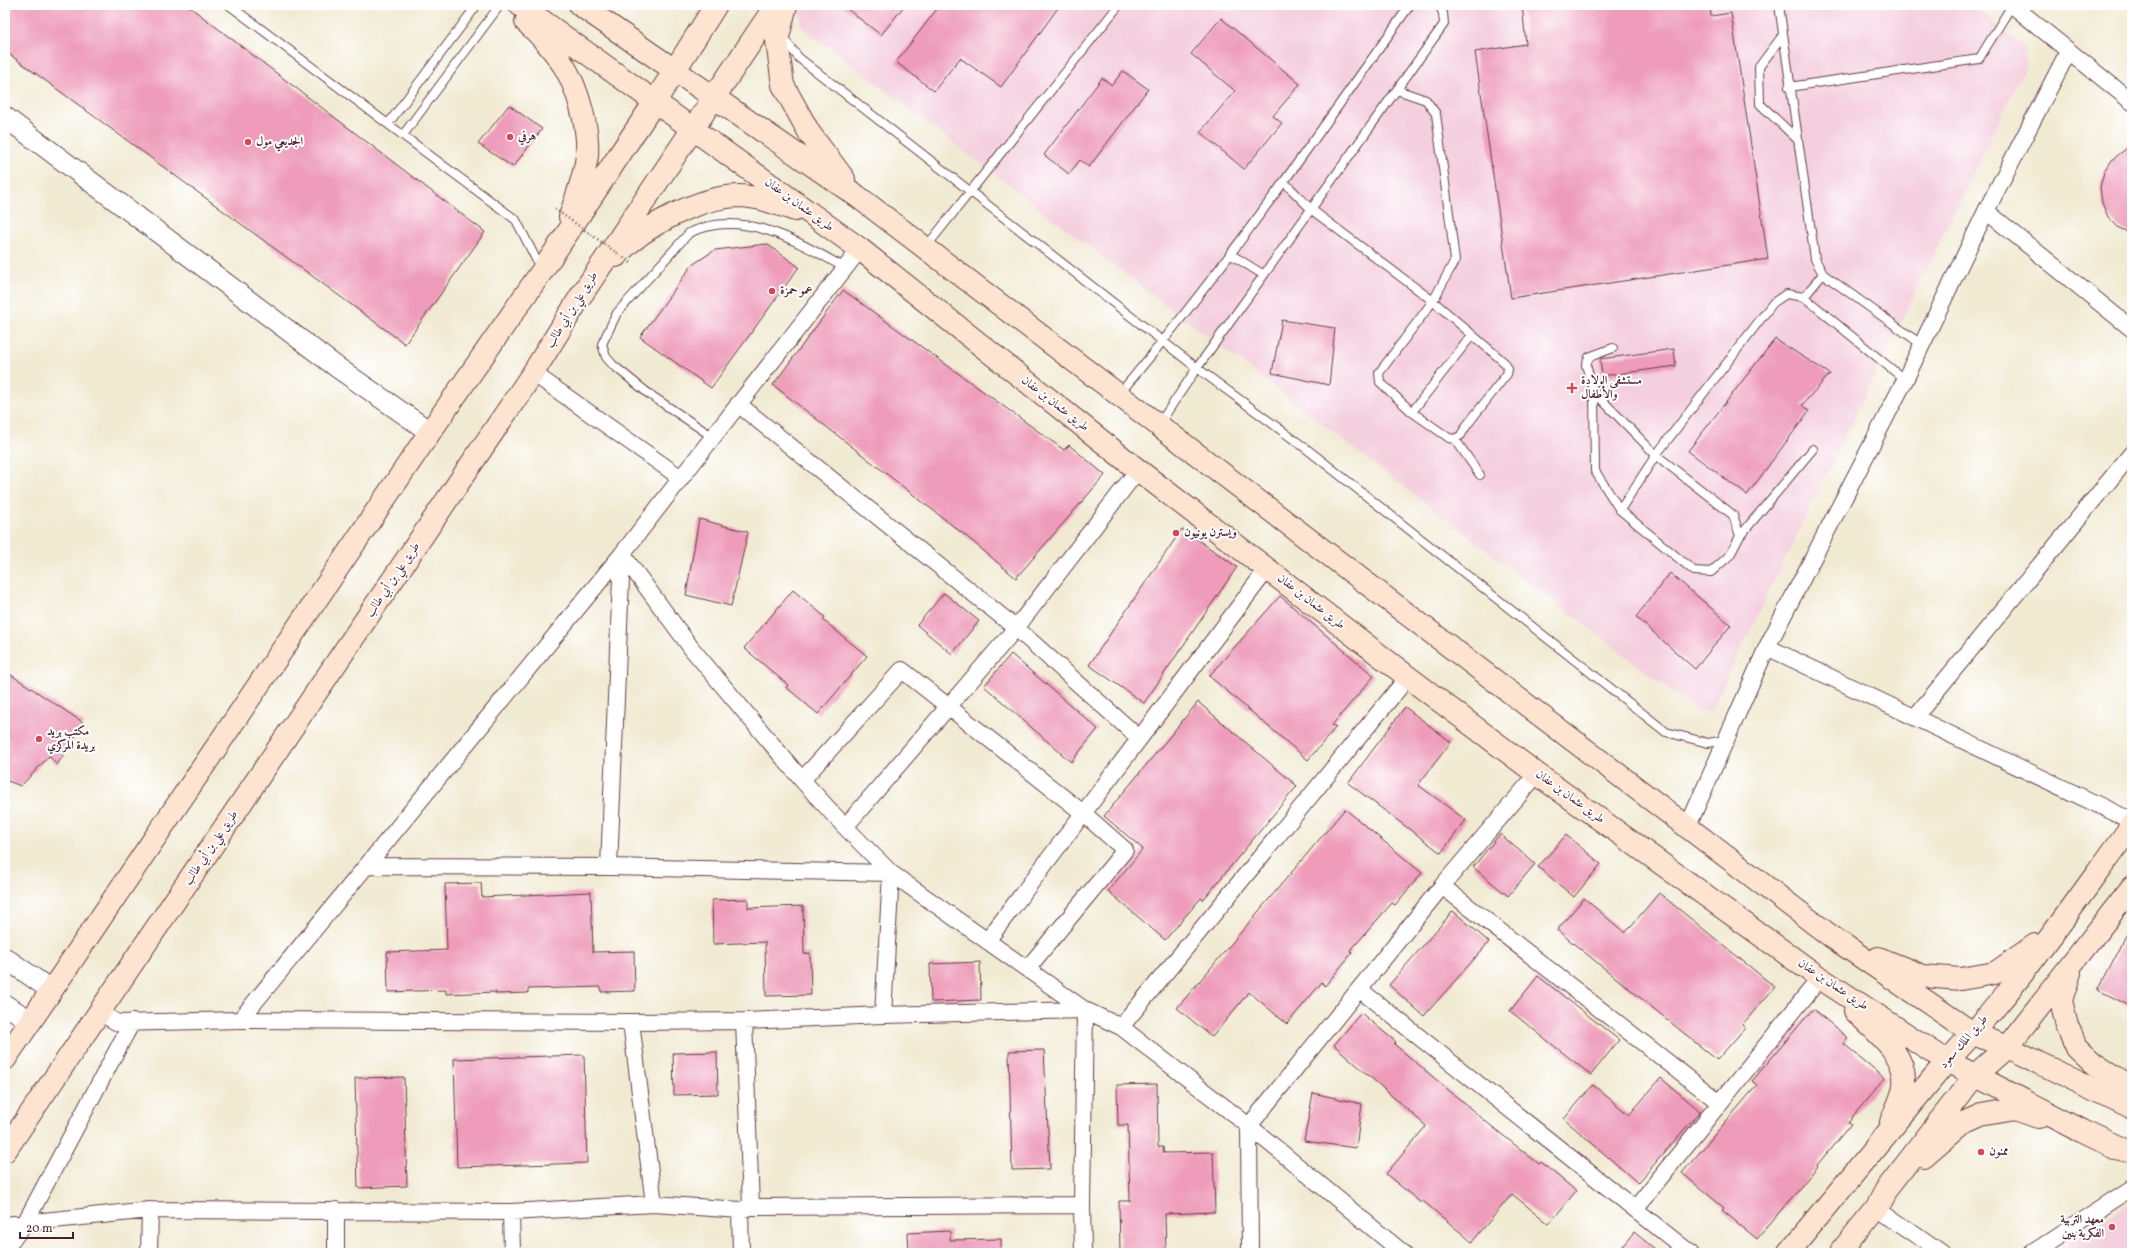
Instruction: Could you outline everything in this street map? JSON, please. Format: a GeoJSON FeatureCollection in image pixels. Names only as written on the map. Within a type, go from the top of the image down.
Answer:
{"type":"FeatureCollection","features":[{"type":"Feature","properties":{"kind":"main road"},"geometry":{"type":"LineString","coordinates":[[513,5],[522,17],[536,30],[564,66],[578,97],[584,123],[587,154],[564,238]]}},
{"type":"Feature","properties":{"kind":"main road","name":"طريق عثمان بن عفان"},"geometry":{"type":"LineString","coordinates":[[520,5],[536,30],[692,129],[860,249],[1138,470],[1268,568],[1408,677],[1537,774],[1823,980],[1947,1061],[2083,1131],[2132,1154]]}},
{"type":"Feature","properties":{"kind":"main road"},"geometry":{"type":"LineString","coordinates":[[580,5],[675,71],[715,96],[857,196],[1688,826],[1832,938],[1974,1034],[2007,1047],[2132,1108]]}},
{"type":"Feature","properties":{"kind":"main road"},"geometry":{"type":"LineString","coordinates":[[5,1059],[430,432],[564,238],[654,104],[716,5]]}},
{"type":"Feature","properties":{"kind":"main road","name":"طريق علي بن أبي طالب"},"geometry":{"type":"LineString","coordinates":[[5,1151],[533,373],[582,294],[776,5]]}},
{"type":"Feature","properties":{"kind":"main road"},"geometry":{"type":"LineString","coordinates":[[786,5],[777,41],[783,85],[810,134],[857,196]]}},
{"type":"Feature","properties":{"kind":"main road"},"geometry":{"type":"LineString","coordinates":[[582,294],[625,246],[652,227],[692,205],[739,196],[772,203],[814,216]]}},
{"type":"Feature","properties":{"kind":"main road","name":"طريق الملك سعود"},"geometry":{"type":"LineString","coordinates":[[1788,1253],[1885,1138],[1947,1061],[1974,1034],[2054,931],[2132,825]]}},
{"type":"Feature","properties":{"kind":"main road"},"geometry":{"type":"LineString","coordinates":[[1840,1253],[1974,1075],[2007,1047],[2132,887]]}},
{"type":"Feature","properties":{"kind":"main road"},"geometry":{"type":"LineString","coordinates":[[1832,938],[1922,976],[1961,979],[1995,973],[2054,931]]}},
{"type":"Feature","properties":{"kind":"main road"},"geometry":{"type":"LineString","coordinates":[[2096,933],[2071,971],[2061,1000],[2067,1026],[2076,1047],[2093,1063],[2132,1089]]}},
{"type":"Feature","properties":{"kind":"main road"},"geometry":{"type":"LineString","coordinates":[[1823,980],[1892,1050],[1903,1065],[1904,1084],[1885,1138]]}},
{"type":"Feature","properties":{"kind":"main road"},"geometry":{"type":"LineString","coordinates":[[1882,1198],[1961,1124],[1981,1115],[2015,1110],[2083,1131]]}},
{"type":"Feature","properties":{"kind":"street"},"geometry":{"type":"LineString","coordinates":[[2012,5],[2068,52],[2132,102]]}},
{"type":"Feature","properties":{"kind":"street"},"geometry":{"type":"LineString","coordinates":[[1688,826],[1767,646],[1905,380],[1986,211],[2068,52]]}},
{"type":"Feature","properties":{"kind":"street"},"geometry":{"type":"LineString","coordinates":[[5,117],[338,368],[430,432]]}},
{"type":"Feature","properties":{"kind":"street"},"geometry":{"type":"LineString","coordinates":[[1986,211],[2132,330]]}},
{"type":"Feature","properties":{"kind":"street"},"geometry":{"type":"LineString","coordinates":[[240,1020],[622,554],[860,249]]}},
{"type":"Feature","properties":{"kind":"street"},"geometry":{"type":"LineString","coordinates":[[533,373],[681,478]]}},
{"type":"Feature","properties":{"kind":"street"},"geometry":{"type":"LineString","coordinates":[[738,404],[1016,628],[1138,738]]}},
{"type":"Feature","properties":{"kind":"street"},"geometry":{"type":"LineString","coordinates":[[1915,717],[2132,453]]}},
{"type":"Feature","properties":{"kind":"street"},"geometry":{"type":"LineString","coordinates":[[846,827],[1016,628],[1138,470]]}},
{"type":"Feature","properties":{"kind":"street"},"geometry":{"type":"LineString","coordinates":[[622,554],[692,649],[802,780],[891,873],[1085,1010],[1121,1027],[1249,1126],[1403,1253]]}},
{"type":"Feature","properties":{"kind":"street"},"geometry":{"type":"LineString","coordinates":[[609,867],[622,554]]}},
{"type":"Feature","properties":{"kind":"street"},"geometry":{"type":"LineString","coordinates":[[987,941],[1138,738],[1268,568]]}},
{"type":"Feature","properties":{"kind":"street"},"geometry":{"type":"LineString","coordinates":[[1767,646],[2132,821]]}},
{"type":"Feature","properties":{"kind":"street"},"geometry":{"type":"LineString","coordinates":[[802,780],[902,670],[1083,813],[1125,850],[1027,969]]}},
{"type":"Feature","properties":{"kind":"street"},"geometry":{"type":"LineString","coordinates":[[1121,1027],[1408,677]]}},
{"type":"Feature","properties":{"kind":"street"},"geometry":{"type":"LineString","coordinates":[[1250,1253],[1249,1126],[1442,886],[1537,774]]}},
{"type":"Feature","properties":{"kind":"street"},"geometry":{"type":"LineString","coordinates":[[366,866],[609,867],[891,873]]}},
{"type":"Feature","properties":{"kind":"street"},"geometry":{"type":"LineString","coordinates":[[883,1014],[891,873]]}},
{"type":"Feature","properties":{"kind":"street"},"geometry":{"type":"LineString","coordinates":[[1442,886],[1720,1103]]}},
{"type":"Feature","properties":{"kind":"street"},"geometry":{"type":"LineString","coordinates":[[5,958],[51,990]]}},
{"type":"Feature","properties":{"kind":"street"},"geometry":{"type":"LineString","coordinates":[[1635,1209],[1720,1103],[1823,980]]}},
{"type":"Feature","properties":{"kind":"street"},"geometry":{"type":"LineString","coordinates":[[1360,989],[1690,1253]]}},
{"type":"Feature","properties":{"kind":"street"},"geometry":{"type":"LineString","coordinates":[[5,1005],[31,1021]]}},
{"type":"Feature","properties":{"kind":"street"},"geometry":{"type":"LineString","coordinates":[[100,1013],[118,1022],[240,1020],[630,1022],[744,1021],[883,1014],[1085,1010]]}},
{"type":"Feature","properties":{"kind":"street"},"geometry":{"type":"LineString","coordinates":[[1083,1253],[1082,1205],[1085,1010]]}},
{"type":"Feature","properties":{"kind":"street"},"geometry":{"type":"LineString","coordinates":[[742,1253],[746,1209],[744,1021]]}},
{"type":"Feature","properties":{"kind":"street"},"geometry":{"type":"LineString","coordinates":[[5,1250],[25,1223],[132,1022]]}},
{"type":"Feature","properties":{"kind":"street"},"geometry":{"type":"LineString","coordinates":[[630,1022],[654,1204]]}},
{"type":"Feature","properties":{"kind":"street"},"geometry":{"type":"LineString","coordinates":[[2032,1253],[2132,1188]]}},
{"type":"Feature","properties":{"kind":"street"},"geometry":{"type":"LineString","coordinates":[[1882,1198],[1942,1253]]}},
{"type":"Feature","properties":{"kind":"street"},"geometry":{"type":"LineString","coordinates":[[5,1225],[150,1210],[511,1212],[654,1204],[746,1209],[1082,1205]]}},
{"type":"Feature","properties":{"kind":"street"},"geometry":{"type":"LineString","coordinates":[[149,1253],[150,1210]]}},
{"type":"Feature","properties":{"kind":"street"},"geometry":{"type":"LineString","coordinates":[[336,1210],[336,1253]]}},
{"type":"Feature","properties":{"kind":"street"},"geometry":{"type":"LineString","coordinates":[[511,1212],[512,1253]]}},
{"type":"Feature","properties":{"kind":"lane"},"geometry":{"type":"LineString","coordinates":[[230,5],[516,220],[542,270]]}},
{"type":"Feature","properties":{"kind":"lane"},"geometry":{"type":"LineString","coordinates":[[388,124],[477,5]]}},
{"type":"Feature","properties":{"kind":"lane"},"geometry":{"type":"LineString","coordinates":[[403,135],[500,5]]}},
{"type":"Feature","properties":{"kind":"lane"},"geometry":{"type":"LineString","coordinates":[[926,248],[1118,5]]}},
{"type":"Feature","properties":{"kind":"lane"},"geometry":{"type":"LineString","coordinates":[[1119,394],[1164,342],[1284,182],[1410,5]]}},
{"type":"Feature","properties":{"kind":"lane"},"geometry":{"type":"LineString","coordinates":[[1159,425],[1196,368],[1312,210],[1444,24],[1443,13],[1439,5]]}},
{"type":"Feature","properties":{"kind":"lane"},"geometry":{"type":"LineString","coordinates":[[1779,5],[1789,87],[1815,259],[1823,274],[1921,344]]}},
{"type":"Feature","properties":{"kind":"lane"},"geometry":{"type":"LineString","coordinates":[[1789,87],[1979,59],[2012,5]]}},
{"type":"Feature","properties":{"kind":"lane"},"geometry":{"type":"LineString","coordinates":[[778,33],[799,58],[1196,368],[1308,450],[1666,732],[1708,744],[1726,740]]}},
{"type":"Feature","properties":{"kind":"lane"},"geometry":{"type":"LineString","coordinates":[[1783,35],[1759,67],[1760,104],[1797,139]]}},
{"type":"Feature","properties":{"kind":"lane"},"geometry":{"type":"LineString","coordinates":[[1396,90],[1426,100],[1436,114],[1455,260],[1433,301],[1379,373],[1380,382],[1384,388],[1412,412],[1449,438],[1455,439],[1480,475]]}},
{"type":"Feature","properties":{"kind":"lane"},"geometry":{"type":"LineString","coordinates":[[1284,182],[1312,210],[1433,301],[1504,363],[1508,369],[1508,374],[1461,434],[1455,439]]}},
{"type":"Feature","properties":{"kind":"lane"},"geometry":{"type":"LineString","coordinates":[[713,437],[649,394],[613,365],[606,357],[602,344],[617,313],[689,233],[702,226],[718,223],[754,227],[796,240],[845,268]]}},
{"type":"Feature","properties":{"kind":"lane"},"geometry":{"type":"LineString","coordinates":[[1230,254],[1264,274]]}},
{"type":"Feature","properties":{"kind":"lane"},"geometry":{"type":"LineString","coordinates":[[1804,296],[1823,274]]}},
{"type":"Feature","properties":{"kind":"lane"},"geometry":{"type":"LineString","coordinates":[[1620,510],[1656,455],[1773,303],[1786,294],[1804,296],[1905,380]]}},
{"type":"Feature","properties":{"kind":"lane"},"geometry":{"type":"LineString","coordinates":[[1412,412],[1472,335]]}},
{"type":"Feature","properties":{"kind":"lane"},"geometry":{"type":"LineString","coordinates":[[1613,348],[1589,357],[1586,364],[1594,392],[1595,471],[1620,510],[1694,570],[1710,572],[1730,555],[1740,536],[1813,449]]}},
{"type":"Feature","properties":{"kind":"lane"},"geometry":{"type":"LineString","coordinates":[[1594,392],[1656,455],[1734,515],[1740,536]]}},
{"type":"Feature","properties":{"kind":"path"},"geometry":{"type":"LineString","coordinates":[[555,209],[631,263]]}},
{"type":"Feature","properties":{"kind":"shaded area","name":"مستشفى الولادة والأطفال"},"geometry":{"type":"Polygon","coordinates":[[[803,5],[1972,5],[2023,45],[2027,64],[1711,711],[1699,712],[802,27],[799,11],[803,5]]]}},
{"type":"Feature","properties":{"kind":"shaded area","name":"معهد التربية الفكرية بنين"},"geometry":{"type":"Polygon","coordinates":[[[2132,1201],[2132,1253],[2052,1253],[2132,1201]]]}},
{"type":"Feature","properties":{"kind":"building","name":"الجديعي مول"},"geometry":{"type":"Polygon","coordinates":[[[5,5],[187,5],[485,232],[405,344],[5,51],[5,5]]]}},
{"type":"Feature","properties":{"kind":"building"},"geometry":{"type":"Polygon","coordinates":[[[842,5],[905,5],[881,35],[842,5]]]}},
{"type":"Feature","properties":{"kind":"building"},"geometry":{"type":"Polygon","coordinates":[[[940,5],[1060,5],[1001,87],[960,58],[934,91],[896,62],[940,5]]]}},
{"type":"Feature","properties":{"kind":"building"},"geometry":{"type":"Polygon","coordinates":[[[1522,5],[1710,5],[1711,16],[1731,13],[1768,259],[1511,298],[1475,52],[1526,44],[1522,5]]]}},
{"type":"Feature","properties":{"kind":"building"},"geometry":{"type":"Polygon","coordinates":[[[1221,18],[1300,84],[1273,116],[1282,123],[1244,169],[1200,132],[1235,91],[1191,54],[1221,18]]]}},
{"type":"Feature","properties":{"kind":"building"},"geometry":{"type":"Polygon","coordinates":[[[1123,71],[1148,89],[1089,167],[1080,160],[1069,174],[1044,155],[1102,78],[1112,85],[1123,71]]]}},
{"type":"Feature","properties":{"kind":"building","name":"هرفي"},"geometry":{"type":"Polygon","coordinates":[[[509,105],[542,129],[513,167],[478,144],[509,105]]]}},
{"type":"Feature","properties":{"kind":"building"},"geometry":{"type":"Polygon","coordinates":[[[2132,144],[2132,234],[2119,228],[2108,217],[2102,203],[2100,187],[2104,172],[2112,160],[2132,144]]]}},
{"type":"Feature","properties":{"kind":"building"},"geometry":{"type":"Polygon","coordinates":[[[767,244],[799,267],[711,388],[640,337],[692,265],[715,250],[767,244]]]}},
{"type":"Feature","properties":{"kind":"building"},"geometry":{"type":"Polygon","coordinates":[[[843,290],[1064,450],[1069,445],[1105,475],[1016,578],[966,536],[773,385],[843,290]]]}},
{"type":"Feature","properties":{"kind":"building"},"geometry":{"type":"Polygon","coordinates":[[[1282,320],[1335,328],[1329,385],[1272,373],[1282,320]]]}},
{"type":"Feature","properties":{"kind":"building"},"geometry":{"type":"Polygon","coordinates":[[[1775,339],[1830,374],[1802,405],[1809,411],[1747,495],[1688,451],[1775,339]]]}},
{"type":"Feature","properties":{"kind":"building"},"geometry":{"type":"Polygon","coordinates":[[[1674,349],[1676,366],[1602,376],[1600,359],[1674,349]]]}},
{"type":"Feature","properties":{"kind":"building"},"geometry":{"type":"Polygon","coordinates":[[[699,519],[748,532],[731,606],[686,595],[699,519]]]}},
{"type":"Feature","properties":{"kind":"building"},"geometry":{"type":"Polygon","coordinates":[[[1182,529],[1237,567],[1144,703],[1089,665],[1182,529]]]}},
{"type":"Feature","properties":{"kind":"building"},"geometry":{"type":"Polygon","coordinates":[[[1670,573],[1731,625],[1695,669],[1636,617],[1670,573]]]}},
{"type":"Feature","properties":{"kind":"building"},"geometry":{"type":"Polygon","coordinates":[[[793,590],[825,617],[823,620],[867,656],[818,714],[786,687],[788,685],[744,648],[793,590]]]}},
{"type":"Feature","properties":{"kind":"building"},"geometry":{"type":"Polygon","coordinates":[[[944,593],[979,621],[952,654],[917,625],[944,593]]]}},
{"type":"Feature","properties":{"kind":"building"},"geometry":{"type":"Polygon","coordinates":[[[1280,596],[1374,676],[1332,725],[1336,727],[1308,760],[1209,676],[1280,596]]]}},
{"type":"Feature","properties":{"kind":"building"},"geometry":{"type":"Polygon","coordinates":[[[1011,654],[1098,729],[1071,762],[984,686],[1011,654]]]}},
{"type":"Feature","properties":{"kind":"building","name":"مكتب بريد بريدة المركزي"},"geometry":{"type":"Polygon","coordinates":[[[5,671],[84,723],[57,765],[49,756],[21,786],[5,780],[5,671]]]}},
{"type":"Feature","properties":{"kind":"building"},"geometry":{"type":"Polygon","coordinates":[[[1198,702],[1297,786],[1203,900],[1201,898],[1165,940],[1108,891],[1143,849],[1104,816],[1198,702]]]}},
{"type":"Feature","properties":{"kind":"building"},"geometry":{"type":"Polygon","coordinates":[[[1405,707],[1451,742],[1418,785],[1466,820],[1441,853],[1348,783],[1405,707]]]}},
{"type":"Feature","properties":{"kind":"building"},"geometry":{"type":"Polygon","coordinates":[[[1345,809],[1422,873],[1395,905],[1392,903],[1350,951],[1352,953],[1325,986],[1322,982],[1287,1024],[1249,992],[1212,1037],[1177,1008],[1345,809]]]}},
{"type":"Feature","properties":{"kind":"building"},"geometry":{"type":"Polygon","coordinates":[[[1500,834],[1535,864],[1508,896],[1473,867],[1500,834]]]}},
{"type":"Feature","properties":{"kind":"building"},"geometry":{"type":"Polygon","coordinates":[[[1566,835],[1601,864],[1574,897],[1538,867],[1566,835]]]}},
{"type":"Feature","properties":{"kind":"building"},"geometry":{"type":"Polygon","coordinates":[[[481,883],[482,897],[591,892],[593,952],[634,951],[635,991],[601,992],[601,987],[528,989],[528,993],[496,994],[496,992],[446,994],[446,990],[388,992],[387,952],[447,950],[445,884],[481,883]]]}},
{"type":"Feature","properties":{"kind":"building"},"geometry":{"type":"Polygon","coordinates":[[[1659,893],[1775,987],[1742,1025],[1745,1028],[1717,1060],[1557,930],[1584,898],[1625,933],[1659,893]]]}},
{"type":"Feature","properties":{"kind":"building"},"geometry":{"type":"Polygon","coordinates":[[[748,899],[748,908],[803,906],[804,954],[810,953],[811,995],[766,996],[765,942],[713,944],[712,900],[748,899]]]}},
{"type":"Feature","properties":{"kind":"building"},"geometry":{"type":"Polygon","coordinates":[[[1453,911],[1489,942],[1424,1016],[1389,985],[1453,911]]]}},
{"type":"Feature","properties":{"kind":"building"},"geometry":{"type":"Polygon","coordinates":[[[2132,924],[2132,1007],[2098,990],[2132,924]]]}},
{"type":"Feature","properties":{"kind":"building"},"geometry":{"type":"Polygon","coordinates":[[[980,962],[981,1000],[931,1002],[930,964],[980,962]]]}},
{"type":"Feature","properties":{"kind":"building"},"geometry":{"type":"Polygon","coordinates":[[[1538,976],[1619,1040],[1591,1075],[1510,1011],[1538,976]]]}},
{"type":"Feature","properties":{"kind":"building"},"geometry":{"type":"Polygon","coordinates":[[[1813,1009],[1848,1038],[1844,1044],[1885,1078],[1848,1122],[1851,1124],[1817,1165],[1818,1166],[1757,1239],[1722,1210],[1724,1208],[1682,1173],[1757,1085],[1752,1081],[1813,1009]]]}},
{"type":"Feature","properties":{"kind":"building"},"geometry":{"type":"Polygon","coordinates":[[[1361,1013],[1396,1042],[1394,1044],[1490,1125],[1539,1164],[1541,1162],[1576,1191],[1549,1224],[1512,1194],[1472,1242],[1423,1201],[1421,1203],[1386,1174],[1426,1126],[1334,1045],[1361,1013]]]}},
{"type":"Feature","properties":{"kind":"building"},"geometry":{"type":"Polygon","coordinates":[[[1044,1050],[1050,1169],[1012,1170],[1009,1051],[1044,1050]]]}},
{"type":"Feature","properties":{"kind":"building"},"geometry":{"type":"Polygon","coordinates":[[[717,1052],[718,1094],[674,1095],[673,1053],[717,1052]]]}},
{"type":"Feature","properties":{"kind":"building"},"geometry":{"type":"Polygon","coordinates":[[[584,1055],[587,1163],[457,1167],[454,1059],[584,1055]]]}},
{"type":"Feature","properties":{"kind":"building"},"geometry":{"type":"Polygon","coordinates":[[[404,1077],[407,1186],[358,1188],[355,1078],[404,1077]]]}},
{"type":"Feature","properties":{"kind":"building"},"geometry":{"type":"Polygon","coordinates":[[[1661,1078],[1700,1111],[1638,1183],[1564,1119],[1593,1085],[1629,1115],[1661,1078]]]}},
{"type":"Feature","properties":{"kind":"building"},"geometry":{"type":"Polygon","coordinates":[[[1157,1084],[1158,1147],[1163,1147],[1164,1153],[1213,1152],[1215,1212],[1165,1214],[1166,1253],[1120,1253],[1119,1201],[1130,1201],[1128,1125],[1118,1125],[1117,1085],[1157,1084]]]}},
{"type":"Feature","properties":{"kind":"building"},"geometry":{"type":"Polygon","coordinates":[[[1313,1093],[1362,1104],[1356,1148],[1304,1141],[1313,1093]]]}},
{"type":"Feature","properties":{"kind":"building"},"geometry":{"type":"Polygon","coordinates":[[[950,1231],[950,1240],[1001,1239],[1001,1253],[909,1253],[908,1233],[950,1231]]]}},
{"type":"Feature","properties":{"kind":"building"},"geometry":{"type":"Polygon","coordinates":[[[1634,1232],[1660,1253],[1617,1253],[1634,1232]]]}},
{"type":"Feature","properties":{"kind":"place","name":"هرفي"},"geometry":{"type":"Point","coordinates":[510,137]}},
{"type":"Feature","properties":{"kind":"place","name":"الجديعي مول"},"geometry":{"type":"Point","coordinates":[248,142]}},
{"type":"Feature","properties":{"kind":"place","name":"عمو حمزة"},"geometry":{"type":"Point","coordinates":[772,291]}},
{"type":"Feature","properties":{"kind":"place","name":"مستشفى الولادة والأطفال"},"geometry":{"type":"Point","coordinates":[1572,388]}},
{"type":"Feature","properties":{"kind":"place","name":"ويسترن يونيون"},"geometry":{"type":"Point","coordinates":[1176,533]}},
{"type":"Feature","properties":{"kind":"place","name":"مكتب بريد بريدة المركزي"},"geometry":{"type":"Point","coordinates":[39,739]}},
{"type":"Feature","properties":{"kind":"place","name":"ممنون"},"geometry":{"type":"Point","coordinates":[1981,1152]}},
{"type":"Feature","properties":{"kind":"place","name":"معهد التربية الفكرية بنين"},"geometry":{"type":"Point","coordinates":[2112,1227]}}]}
